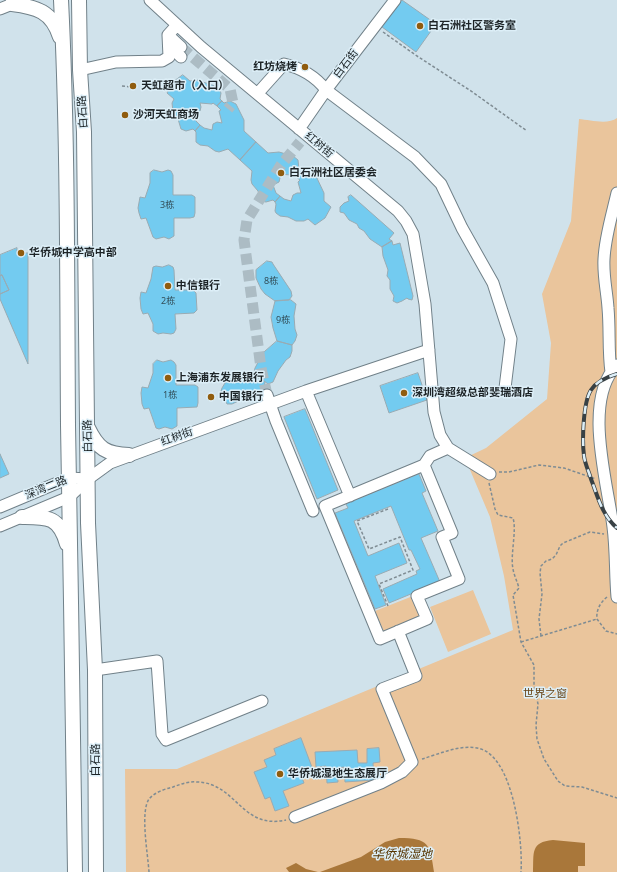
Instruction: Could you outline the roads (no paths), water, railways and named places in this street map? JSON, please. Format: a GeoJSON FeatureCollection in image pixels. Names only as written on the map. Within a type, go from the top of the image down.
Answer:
{"type":"FeatureCollection","features":[{"type":"Feature","properties":{"kind":"main road","name":"白石路"},"geometry":{"type":"LineString","coordinates":[[61,0],[64,48],[75,872]]}},
{"type":"Feature","properties":{"kind":"main road","name":"白石路"},"geometry":{"type":"LineString","coordinates":[[79,0],[80,70],[84,132],[88,523],[95,670],[96,872]]}},
{"type":"Feature","properties":{"kind":"main road"},"geometry":{"type":"LineString","coordinates":[[11,5],[37,9],[48,16],[58,29],[64,48]]}},
{"type":"Feature","properties":{"kind":"main road"},"geometry":{"type":"LineString","coordinates":[[88,426],[92,436],[103,449],[116,454],[129,455]]}},
{"type":"Feature","properties":{"kind":"main road"},"geometry":{"type":"LineString","coordinates":[[22,517],[41,517],[54,521],[61,529],[70,554]]}},
{"type":"Feature","properties":{"kind":"street","name":"红树街"},"geometry":{"type":"LineString","coordinates":[[150,0],[177,25],[258,93],[301,135],[398,211],[406,221],[413,234],[425,304],[434,412],[440,435],[448,448]]}},
{"type":"Feature","properties":{"kind":"street","name":"白石街"},"geometry":{"type":"LineString","coordinates":[[301,135],[326,90],[395,0]]}},
{"type":"Feature","properties":{"kind":"street"},"geometry":{"type":"LineString","coordinates":[[80,70],[116,62],[162,61],[169,57],[169,40],[177,25]]}},
{"type":"Feature","properties":{"kind":"street"},"geometry":{"type":"LineString","coordinates":[[169,40],[181,52]]}},
{"type":"Feature","properties":{"kind":"street"},"geometry":{"type":"LineString","coordinates":[[258,93],[284,64],[295,66],[308,73],[326,90],[416,157],[441,184],[462,228],[493,283],[511,339],[505,388]]}},
{"type":"Feature","properties":{"kind":"street"},"geometry":{"type":"LineString","coordinates":[[617,194],[607,235],[604,259],[608,307],[609,356],[614,369],[605,384],[601,403],[599,426],[601,462],[610,503],[614,536],[617,597]]}},
{"type":"Feature","properties":{"kind":"street","name":"红树街"},"geometry":{"type":"LineString","coordinates":[[88,478],[110,463],[268,400],[306,391],[429,350]]}},
{"type":"Feature","properties":{"kind":"street"},"geometry":{"type":"LineString","coordinates":[[306,391],[350,496]]}},
{"type":"Feature","properties":{"kind":"street"},"geometry":{"type":"LineString","coordinates":[[268,400],[313,511]]}},
{"type":"Feature","properties":{"kind":"street"},"geometry":{"type":"LineString","coordinates":[[424,465],[452,533],[442,537],[459,579],[417,596],[427,619],[380,639],[325,506],[424,465],[430,456],[448,448],[490,474]]}},
{"type":"Feature","properties":{"kind":"street","name":"深湾二路"},"geometry":{"type":"LineString","coordinates":[[0,507],[69,478],[88,478]]}},
{"type":"Feature","properties":{"kind":"street","name":"深湾二路"},"geometry":{"type":"LineString","coordinates":[[0,526],[69,497],[88,478]]}},
{"type":"Feature","properties":{"kind":"street"},"geometry":{"type":"LineString","coordinates":[[295,817],[381,783],[402,772],[412,762],[382,689],[416,676],[398,631]]}},
{"type":"Feature","properties":{"kind":"street"},"geometry":{"type":"LineString","coordinates":[[95,670],[157,661],[162,734],[166,740],[262,701]]}},
{"type":"Feature","properties":{"kind":"water","name":"华侨城湿地"},"geometry":{"type":"Polygon","coordinates":[[[399,838],[417,839],[426,844],[431,855],[434,872],[320,872],[361,857],[385,842],[399,838]]]}},
{"type":"Feature","properties":{"kind":"water"},"geometry":{"type":"Polygon","coordinates":[[[553,840],[585,843],[585,866],[578,866],[578,872],[533,872],[534,854],[537,846],[540,843],[553,840]]]}},
{"type":"Feature","properties":{"kind":"water"},"geometry":{"type":"Polygon","coordinates":[[[296,863],[306,869],[318,872],[289,872],[286,868],[296,863]]]}},
{"type":"Feature","properties":{"kind":"tunnel"},"geometry":{"type":"LineString","coordinates":[[181,47],[230,89],[233,103],[228,109]]}},
{"type":"Feature","properties":{"kind":"tunnel"},"geometry":{"type":"LineString","coordinates":[[267,395],[261,368],[244,240],[247,220],[281,165],[300,142]]}},
{"type":"Feature","properties":{"kind":"railway"},"geometry":{"type":"LineString","coordinates":[[617,374],[602,380],[591,390],[586,403],[583,441],[585,462],[598,499],[604,512],[617,528]]}},
{"type":"Feature","properties":{"kind":"place","name":"白石洲社区警务室"},"geometry":{"type":"Point","coordinates":[420,26]}},
{"type":"Feature","properties":{"kind":"place","name":"红坊烧烤"},"geometry":{"type":"Point","coordinates":[305,67]}},
{"type":"Feature","properties":{"kind":"place","name":"天虹超市（入口）"},"geometry":{"type":"Point","coordinates":[133,86]}},
{"type":"Feature","properties":{"kind":"place","name":"沙河天虹商场"},"geometry":{"type":"Point","coordinates":[125,115]}},
{"type":"Feature","properties":{"kind":"place","name":"白石洲社区居委会"},"geometry":{"type":"Point","coordinates":[281,173]}},
{"type":"Feature","properties":{"kind":"place","name":"华侨城中学高中部"},"geometry":{"type":"Point","coordinates":[21,253]}},
{"type":"Feature","properties":{"kind":"place","name":"中信银行"},"geometry":{"type":"Point","coordinates":[168,286]}},
{"type":"Feature","properties":{"kind":"place","name":"上海浦东发展银行"},"geometry":{"type":"Point","coordinates":[168,378]}},
{"type":"Feature","properties":{"kind":"place","name":"深圳湾超级总部斐瑞酒店"},"geometry":{"type":"Point","coordinates":[404,393]}},
{"type":"Feature","properties":{"kind":"place","name":"中国银行"},"geometry":{"type":"Point","coordinates":[211,397]}},
{"type":"Feature","properties":{"kind":"place","name":"华侨城湿地生态展厅"},"geometry":{"type":"Point","coordinates":[280,774]}},
{"type":"Feature","properties":{"kind":"park label","name":"世界之窗"},"geometry":{"type":"Point","coordinates":[545,694]}}]}
